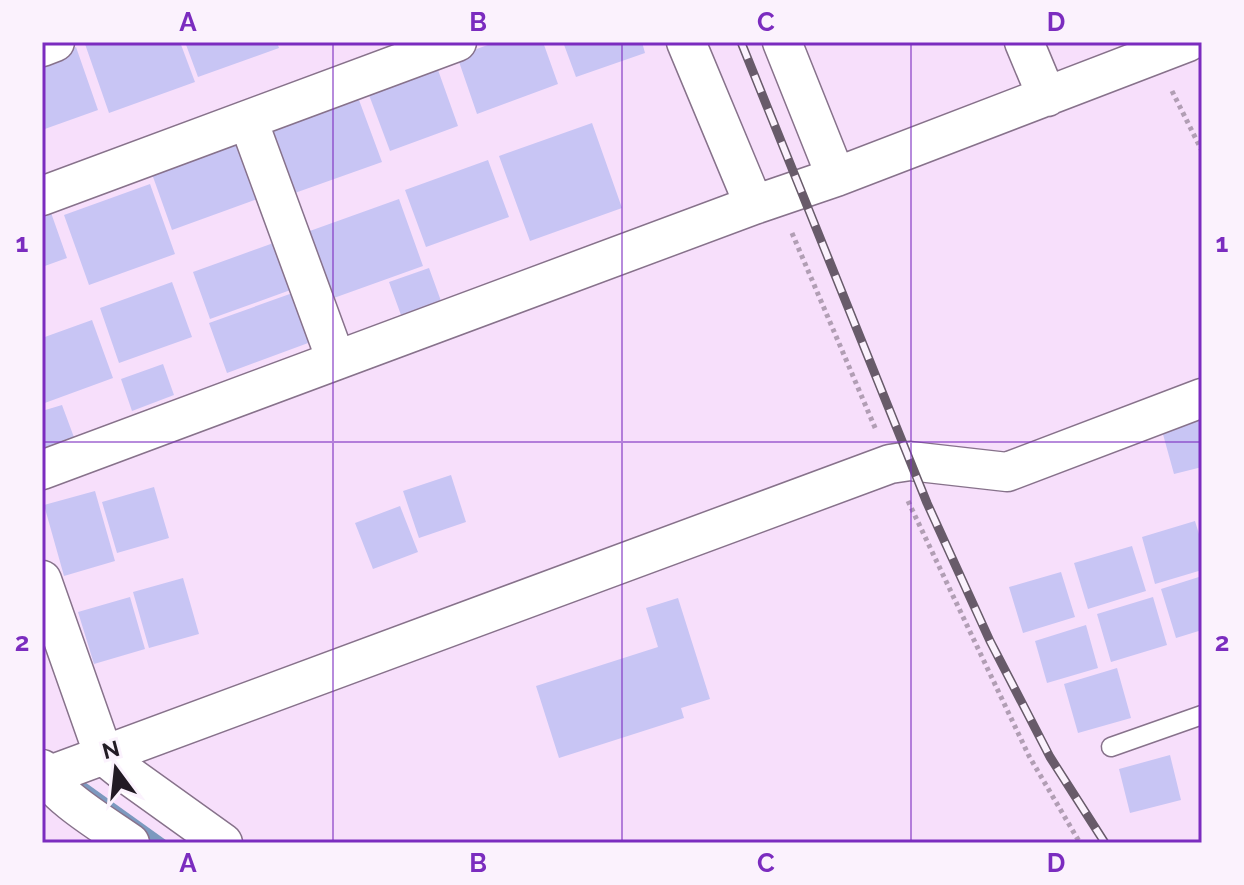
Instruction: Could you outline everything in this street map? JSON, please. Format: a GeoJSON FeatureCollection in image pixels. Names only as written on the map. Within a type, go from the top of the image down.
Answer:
{"type":"FeatureCollection","features":[{"type":"Feature","properties":{"kind":"street"},"geometry":{"type":"LineString","coordinates":[[42,47],[55,42]]}},
{"type":"Feature","properties":{"kind":"street"},"geometry":{"type":"LineString","coordinates":[[42,196],[457,42]]}},
{"type":"Feature","properties":{"kind":"street"},"geometry":{"type":"LineString","coordinates":[[686,42],[765,202]]}},
{"type":"Feature","properties":{"kind":"street"},"geometry":{"type":"LineString","coordinates":[[782,42],[836,177]]}},
{"type":"Feature","properties":{"kind":"street"},"geometry":{"type":"LineString","coordinates":[[1024,42],[1047,97]]}},
{"type":"Feature","properties":{"kind":"street"},"geometry":{"type":"LineString","coordinates":[[42,470],[836,177],[1171,49]]}},
{"type":"Feature","properties":{"kind":"street"},"geometry":{"type":"LineString","coordinates":[[248,120],[336,360]]}},
{"type":"Feature","properties":{"kind":"street"},"geometry":{"type":"LineString","coordinates":[[43,775],[104,756],[890,464],[910,461],[1007,472],[1202,398]]}},
{"type":"Feature","properties":{"kind":"street"},"geometry":{"type":"LineString","coordinates":[[42,580],[104,756],[223,843]]}},
{"type":"Feature","properties":{"kind":"street"},"geometry":{"type":"LineString","coordinates":[[43,775],[72,801],[130,843]]}},
{"type":"Feature","properties":{"kind":"lane"},"geometry":{"type":"LineString","coordinates":[[1111,747],[1202,715]]}},
{"type":"Feature","properties":{"kind":"path"},"geometry":{"type":"LineString","coordinates":[[1171,49],[1202,151]]}},
{"type":"Feature","properties":{"kind":"path"},"geometry":{"type":"LineString","coordinates":[[765,202],[1029,756],[1080,843]]}},
{"type":"Feature","properties":{"kind":"water"},"geometry":{"type":"Polygon","coordinates":[[[82,780],[170,843],[151,843],[70,786],[82,780]]]}},
{"type":"Feature","properties":{"kind":"building"},"geometry":{"type":"Polygon","coordinates":[[[180,42],[195,82],[109,113],[85,44],[180,42]]]}},
{"type":"Feature","properties":{"kind":"building"},"geometry":{"type":"Polygon","coordinates":[[[185,42],[277,42],[279,48],[198,77],[185,42]]]}},
{"type":"Feature","properties":{"kind":"building"},"geometry":{"type":"Polygon","coordinates":[[[496,42],[543,42],[558,84],[477,114],[457,56],[496,42]]]}},
{"type":"Feature","properties":{"kind":"building"},"geometry":{"type":"Polygon","coordinates":[[[563,42],[642,42],[645,53],[576,77],[563,42]]]}},
{"type":"Feature","properties":{"kind":"building"},"geometry":{"type":"Polygon","coordinates":[[[76,47],[98,110],[42,130],[42,59],[76,47]]]}},
{"type":"Feature","properties":{"kind":"building"},"geometry":{"type":"Polygon","coordinates":[[[438,70],[458,126],[390,151],[369,95],[438,70]]]}},
{"type":"Feature","properties":{"kind":"building"},"geometry":{"type":"Polygon","coordinates":[[[359,100],[382,162],[292,194],[269,132],[359,100]]]}},
{"type":"Feature","properties":{"kind":"building"},"geometry":{"type":"Polygon","coordinates":[[[592,123],[622,208],[530,241],[499,156],[592,123]]]}},
{"type":"Feature","properties":{"kind":"building"},"geometry":{"type":"Polygon","coordinates":[[[243,141],[263,197],[172,230],[152,174],[243,141]]]}},
{"type":"Feature","properties":{"kind":"building"},"geometry":{"type":"Polygon","coordinates":[[[488,160],[509,217],[426,247],[405,190],[488,160]]]}},
{"type":"Feature","properties":{"kind":"building"},"geometry":{"type":"Polygon","coordinates":[[[150,184],[175,254],[89,285],[64,215],[150,184]]]}},
{"type":"Feature","properties":{"kind":"building"},"geometry":{"type":"Polygon","coordinates":[[[399,199],[423,266],[331,299],[307,232],[399,199]]]}},
{"type":"Feature","properties":{"kind":"building"},"geometry":{"type":"Polygon","coordinates":[[[49,207],[67,258],[42,267],[42,209],[49,207]]]}},
{"type":"Feature","properties":{"kind":"building"},"geometry":{"type":"Polygon","coordinates":[[[279,241],[296,288],[210,319],[193,272],[279,241]]]}},
{"type":"Feature","properties":{"kind":"building"},"geometry":{"type":"Polygon","coordinates":[[[429,268],[441,301],[401,315],[389,282],[429,268]]]}},
{"type":"Feature","properties":{"kind":"building"},"geometry":{"type":"Polygon","coordinates":[[[172,282],[192,337],[119,363],[100,308],[172,282]]]}},
{"type":"Feature","properties":{"kind":"building"},"geometry":{"type":"Polygon","coordinates":[[[301,290],[319,339],[227,373],[209,323],[301,290]]]}},
{"type":"Feature","properties":{"kind":"building"},"geometry":{"type":"Polygon","coordinates":[[[92,320],[113,378],[42,404],[42,338],[92,320]]]}},
{"type":"Feature","properties":{"kind":"building"},"geometry":{"type":"Polygon","coordinates":[[[163,364],[174,395],[132,411],[121,379],[163,364]]]}},
{"type":"Feature","properties":{"kind":"building"},"geometry":{"type":"Polygon","coordinates":[[[62,405],[75,440],[42,452],[42,411],[62,405]]]}},
{"type":"Feature","properties":{"kind":"building"},"geometry":{"type":"Polygon","coordinates":[[[1202,416],[1202,467],[1174,474],[1161,427],[1202,416]]]}},
{"type":"Feature","properties":{"kind":"building"},"geometry":{"type":"Polygon","coordinates":[[[451,475],[466,522],[419,538],[403,491],[451,475]]]}},
{"type":"Feature","properties":{"kind":"building"},"geometry":{"type":"Polygon","coordinates":[[[154,487],[169,538],[117,553],[102,502],[154,487]]]}},
{"type":"Feature","properties":{"kind":"building"},"geometry":{"type":"Polygon","coordinates":[[[95,491],[115,561],[64,576],[44,505],[95,491]]]}},
{"type":"Feature","properties":{"kind":"building"},"geometry":{"type":"Polygon","coordinates":[[[400,506],[418,552],[373,569],[355,523],[400,506]]]}},
{"type":"Feature","properties":{"kind":"building"},"geometry":{"type":"Polygon","coordinates":[[[1195,521],[1202,544],[1202,570],[1155,584],[1142,537],[1195,521]]]}},
{"type":"Feature","properties":{"kind":"building"},"geometry":{"type":"Polygon","coordinates":[[[1132,546],[1146,591],[1088,609],[1074,563],[1132,546]]]}},
{"type":"Feature","properties":{"kind":"building"},"geometry":{"type":"Polygon","coordinates":[[[1061,572],[1075,617],[1023,633],[1009,587],[1061,572]]]}},
{"type":"Feature","properties":{"kind":"building"},"geometry":{"type":"Polygon","coordinates":[[[1202,576],[1202,630],[1176,638],[1161,589],[1202,576]]]}},
{"type":"Feature","properties":{"kind":"building"},"geometry":{"type":"Polygon","coordinates":[[[183,578],[199,634],[149,648],[133,592],[183,578]]]}},
{"type":"Feature","properties":{"kind":"building"},"geometry":{"type":"Polygon","coordinates":[[[130,597],[145,649],[94,664],[78,612],[130,597]]]}},
{"type":"Feature","properties":{"kind":"building"},"geometry":{"type":"Polygon","coordinates":[[[1153,597],[1167,645],[1111,662],[1097,614],[1153,597]]]}},
{"type":"Feature","properties":{"kind":"building"},"geometry":{"type":"Polygon","coordinates":[[[678,598],[710,699],[681,708],[684,718],[559,758],[536,686],[658,647],[646,608],[678,598]]]}},
{"type":"Feature","properties":{"kind":"building"},"geometry":{"type":"Polygon","coordinates":[[[1086,625],[1098,668],[1047,683],[1035,641],[1086,625]]]}},
{"type":"Feature","properties":{"kind":"building"},"geometry":{"type":"Polygon","coordinates":[[[1117,668],[1131,718],[1078,733],[1064,684],[1117,668]]]}},
{"type":"Feature","properties":{"kind":"building"},"geometry":{"type":"Polygon","coordinates":[[[1170,755],[1181,800],[1130,813],[1119,769],[1170,755]]]}},
{"type":"Feature","properties":{"kind":"railway"},"geometry":{"type":"LineString","coordinates":[[741,42],[927,503],[990,641],[1050,757],[1105,843]]}}]}
